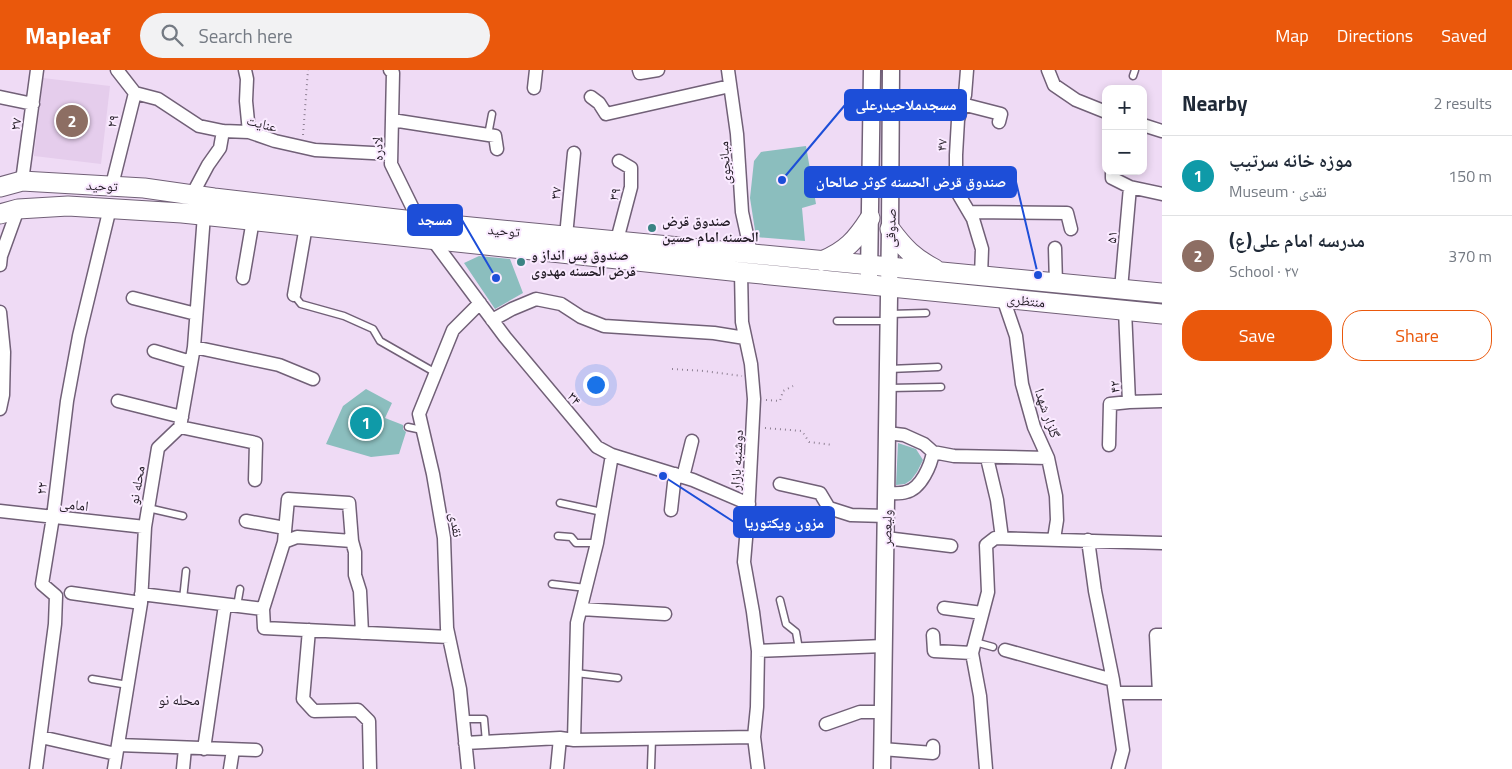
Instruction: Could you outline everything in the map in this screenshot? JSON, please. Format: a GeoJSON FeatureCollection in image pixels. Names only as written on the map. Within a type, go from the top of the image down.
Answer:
{"type":"FeatureCollection","features":[{"type":"Feature","properties":{"kind":"main road","name":"صدوقی"},"geometry":{"type":"LineString","coordinates":[[869,284],[872,70]]}},
{"type":"Feature","properties":{"kind":"main road","name":"صدوقی"},"geometry":{"type":"LineString","coordinates":[[890,286],[891,70]]}},
{"type":"Feature","properties":{"kind":"main road"},"geometry":{"type":"LineString","coordinates":[[871,140],[891,141]]}},
{"type":"Feature","properties":{"kind":"main road","name":"توحید"},"geometry":{"type":"LineString","coordinates":[[0,187],[22,182],[112,186],[192,195],[432,239],[890,286]]}},
{"type":"Feature","properties":{"kind":"main road","name":"توحید"},"geometry":{"type":"LineString","coordinates":[[9,212],[68,206],[204,215],[306,226],[345,222],[419,221],[890,267]]}},
{"type":"Feature","properties":{"kind":"main road"},"geometry":{"type":"LineString","coordinates":[[822,261],[848,247],[870,218]]}},
{"type":"Feature","properties":{"kind":"main road"},"geometry":{"type":"LineString","coordinates":[[890,229],[903,248],[916,258],[941,272]]}},
{"type":"Feature","properties":{"kind":"main road","name":"منتظری"},"geometry":{"type":"LineString","coordinates":[[890,267],[1162,294]]}},
{"type":"Feature","properties":{"kind":"main road","name":"منتظری"},"geometry":{"type":"LineString","coordinates":[[890,286],[1162,314]]}},
{"type":"Feature","properties":{"kind":"main road","name":"ولیعصر"},"geometry":{"type":"LineString","coordinates":[[882,769],[890,286]]}},
{"type":"Feature","properties":{"kind":"street","name":"۲۷"},"geometry":{"type":"LineString","coordinates":[[22,182],[38,70]]}},
{"type":"Feature","properties":{"kind":"street"},"geometry":{"type":"LineString","coordinates":[[117,70],[135,93]]}},
{"type":"Feature","properties":{"kind":"street"},"geometry":{"type":"LineString","coordinates":[[245,70],[249,132]]}},
{"type":"Feature","properties":{"kind":"street","name":"لادره"},"geometry":{"type":"LineString","coordinates":[[390,70],[393,73],[391,164],[419,221]]}},
{"type":"Feature","properties":{"kind":"street"},"geometry":{"type":"LineString","coordinates":[[534,88],[536,70]]}},
{"type":"Feature","properties":{"kind":"street"},"geometry":{"type":"LineString","coordinates":[[639,70],[640,73],[658,70]]}},
{"type":"Feature","properties":{"kind":"street","name":"میانجوی"},"geometry":{"type":"LineString","coordinates":[[728,70],[737,134],[742,212],[751,253]]}},
{"type":"Feature","properties":{"kind":"street","name":"۴۷"},"geometry":{"type":"LineString","coordinates":[[967,70],[958,120],[956,190],[973,219],[982,249],[981,276]]}},
{"type":"Feature","properties":{"kind":"street"},"geometry":{"type":"LineString","coordinates":[[1048,70],[1054,85],[1076,100],[1102,110]]}},
{"type":"Feature","properties":{"kind":"street"},"geometry":{"type":"LineString","coordinates":[[590,97],[600,104],[606,114],[730,86]]}},
{"type":"Feature","properties":{"kind":"street","name":"عنایت"},"geometry":{"type":"LineString","coordinates":[[135,93],[158,99],[199,126],[224,131],[249,132],[275,142],[302,147],[357,153],[391,154]]}},
{"type":"Feature","properties":{"kind":"street","name":"۲۹"},"geometry":{"type":"LineString","coordinates":[[112,186],[135,93]]}},
{"type":"Feature","properties":{"kind":"street"},"geometry":{"type":"LineString","coordinates":[[0,97],[33,104]]}},
{"type":"Feature","properties":{"kind":"street"},"geometry":{"type":"LineString","coordinates":[[962,104],[1001,114],[999,122]]}},
{"type":"Feature","properties":{"kind":"street"},"geometry":{"type":"LineString","coordinates":[[392,120],[495,136],[497,148]]}},
{"type":"Feature","properties":{"kind":"street"},"geometry":{"type":"LineString","coordinates":[[1147,126],[1162,131]]}},
{"type":"Feature","properties":{"kind":"street"},"geometry":{"type":"LineString","coordinates":[[192,195],[208,165],[220,148],[224,131]]}},
{"type":"Feature","properties":{"kind":"street","name":"۳۷"},"geometry":{"type":"LineString","coordinates":[[566,236],[574,153]]}},
{"type":"Feature","properties":{"kind":"street","name":"۳۹"},"geometry":{"type":"LineString","coordinates":[[617,240],[632,187],[632,168],[619,161]]}},
{"type":"Feature","properties":{"kind":"street"},"geometry":{"type":"LineString","coordinates":[[1112,175],[1112,178],[1130,186],[1162,194]]}},
{"type":"Feature","properties":{"kind":"street","name":"۵۱"},"geometry":{"type":"LineString","coordinates":[[1121,289],[1130,186]]}},
{"type":"Feature","properties":{"kind":"street","name":"۲۲"},"geometry":{"type":"LineString","coordinates":[[36,769],[55,624],[56,596],[42,584],[67,401],[96,262],[110,208]]}},
{"type":"Feature","properties":{"kind":"street"},"geometry":{"type":"LineString","coordinates":[[0,265],[9,212]]}},
{"type":"Feature","properties":{"kind":"street"},"geometry":{"type":"LineString","coordinates":[[969,212],[1066,213],[1071,229]]}},
{"type":"Feature","properties":{"kind":"street"},"geometry":{"type":"LineString","coordinates":[[181,422],[194,347],[204,215]]}},
{"type":"Feature","properties":{"kind":"street"},"geometry":{"type":"LineString","coordinates":[[244,278],[253,220]]}},
{"type":"Feature","properties":{"kind":"street"},"geometry":{"type":"LineString","coordinates":[[294,295],[306,226]]}},
{"type":"Feature","properties":{"kind":"street","name":"۳۴"},"geometry":{"type":"LineString","coordinates":[[432,239],[492,320],[597,447],[612,455],[679,475],[749,504]]}},
{"type":"Feature","properties":{"kind":"street"},"geometry":{"type":"LineString","coordinates":[[1055,248],[1056,284]]}},
{"type":"Feature","properties":{"kind":"street","name":"دوشنبه بازار"},"geometry":{"type":"LineString","coordinates":[[741,272],[742,322],[754,399],[744,562],[758,651],[757,707],[754,737],[758,769]]}},
{"type":"Feature","properties":{"kind":"street"},"geometry":{"type":"LineString","coordinates":[[133,298],[196,314]]}},
{"type":"Feature","properties":{"kind":"street","name":"گلزار شهدا"},"geometry":{"type":"LineString","coordinates":[[1003,298],[1016,336],[1022,384],[1034,426],[1048,458],[1056,496],[1057,520],[1054,539]]}},
{"type":"Feature","properties":{"kind":"street"},"geometry":{"type":"LineString","coordinates":[[492,320],[512,308],[536,299],[561,304],[581,317],[604,326],[746,338]]}},
{"type":"Feature","properties":{"kind":"street","name":"نقدی"},"geometry":{"type":"LineString","coordinates":[[468,769],[460,690],[447,628],[444,538],[433,474],[419,414],[453,330],[480,303]]}},
{"type":"Feature","properties":{"kind":"street","name":"۴۲"},"geometry":{"type":"LineString","coordinates":[[1109,445],[1110,404],[1129,402],[1125,310]]}},
{"type":"Feature","properties":{"kind":"street"},"geometry":{"type":"LineString","coordinates":[[0,312],[4,352],[0,409]]}},
{"type":"Feature","properties":{"kind":"street"},"geometry":{"type":"LineString","coordinates":[[194,347],[279,365],[313,379]]}},
{"type":"Feature","properties":{"kind":"street"},"geometry":{"type":"LineString","coordinates":[[154,351],[192,362]]}},
{"type":"Feature","properties":{"kind":"street"},"geometry":{"type":"LineString","coordinates":[[118,401],[181,422],[256,443],[255,480]]}},
{"type":"Feature","properties":{"kind":"street"},"geometry":{"type":"LineString","coordinates":[[1129,402],[1162,402]]}},
{"type":"Feature","properties":{"kind":"street","name":"محله نو"},"geometry":{"type":"LineString","coordinates":[[114,769],[141,598],[144,527],[158,448],[181,422]]}},
{"type":"Feature","properties":{"kind":"street"},"geometry":{"type":"LineString","coordinates":[[887,433],[904,435],[924,444],[933,452],[954,456],[1048,458]]}},
{"type":"Feature","properties":{"kind":"street"},"geometry":{"type":"LineString","coordinates":[[671,510],[679,475],[692,442]]}},
{"type":"Feature","properties":{"kind":"street"},"geometry":{"type":"LineString","coordinates":[[886,493],[908,492],[923,479],[932,462],[933,452]]}},
{"type":"Feature","properties":{"kind":"street"},"geometry":{"type":"LineString","coordinates":[[574,740],[577,623],[597,543],[612,455]]}},
{"type":"Feature","properties":{"kind":"street"},"geometry":{"type":"LineString","coordinates":[[988,458],[997,500],[1002,538]]}},
{"type":"Feature","properties":{"kind":"street"},"geometry":{"type":"LineString","coordinates":[[780,484],[820,493],[829,508],[851,515],[886,516]]}},
{"type":"Feature","properties":{"kind":"street"},"geometry":{"type":"LineString","coordinates":[[362,633],[360,591],[355,575],[355,552],[352,541],[349,503],[288,499],[284,542],[263,610],[264,628],[362,633],[449,637]]}},
{"type":"Feature","properties":{"kind":"street","name":"امامی"},"geometry":{"type":"LineString","coordinates":[[0,511],[144,527]]}},
{"type":"Feature","properties":{"kind":"street"},"geometry":{"type":"LineString","coordinates":[[246,520],[286,528]]}},
{"type":"Feature","properties":{"kind":"street"},"geometry":{"type":"LineString","coordinates":[[284,542],[297,537],[352,541]]}},
{"type":"Feature","properties":{"kind":"street"},"geometry":{"type":"LineString","coordinates":[[886,538],[951,546]]}},
{"type":"Feature","properties":{"kind":"street"},"geometry":{"type":"LineString","coordinates":[[986,769],[974,647],[988,592],[986,545],[996,538],[1162,543]]}},
{"type":"Feature","properties":{"kind":"street"},"geometry":{"type":"LineString","coordinates":[[1088,540],[1094,590],[1114,686],[1123,750],[1118,769]]}},
{"type":"Feature","properties":{"kind":"street"},"geometry":{"type":"LineString","coordinates":[[71,592],[141,598],[183,599],[263,610]]}},
{"type":"Feature","properties":{"kind":"street"},"geometry":{"type":"LineString","coordinates":[[204,749],[231,605]]}},
{"type":"Feature","properties":{"kind":"street"},"geometry":{"type":"LineString","coordinates":[[944,608],[982,613]]}},
{"type":"Feature","properties":{"kind":"street"},"geometry":{"type":"LineString","coordinates":[[581,609],[665,614]]}},
{"type":"Feature","properties":{"kind":"street"},"geometry":{"type":"LineString","coordinates":[[309,630],[303,700],[314,710],[358,710],[369,721],[370,769]]}},
{"type":"Feature","properties":{"kind":"street"},"geometry":{"type":"LineString","coordinates":[[999,649],[1114,686],[1160,693],[1156,635],[1162,634]]}},
{"type":"Feature","properties":{"kind":"street"},"geometry":{"type":"LineString","coordinates":[[933,635],[934,650],[974,647]]}},
{"type":"Feature","properties":{"kind":"street"},"geometry":{"type":"LineString","coordinates":[[758,651],[884,646]]}},
{"type":"Feature","properties":{"kind":"street"},"geometry":{"type":"LineString","coordinates":[[826,724],[860,712],[883,712]]}},
{"type":"Feature","properties":{"kind":"street"},"geometry":{"type":"LineString","coordinates":[[40,737],[117,750],[185,748],[256,750]]}},
{"type":"Feature","properties":{"kind":"street"},"geometry":{"type":"LineString","coordinates":[[465,742],[560,738],[574,740],[754,737]]}},
{"type":"Feature","properties":{"kind":"street"},"geometry":{"type":"LineString","coordinates":[[557,769],[560,738]]}},
{"type":"Feature","properties":{"kind":"street"},"geometry":{"type":"LineString","coordinates":[[882,748],[933,753],[933,746]]}},
{"type":"Feature","properties":{"kind":"street"},"geometry":{"type":"LineString","coordinates":[[183,769],[185,748]]}},
{"type":"Feature","properties":{"kind":"street"},"geometry":{"type":"LineString","coordinates":[[230,769],[233,750]]}},
{"type":"Feature","properties":{"kind":"lane"},"geometry":{"type":"LineString","coordinates":[[488,135],[492,114]]}},
{"type":"Feature","properties":{"kind":"lane"},"geometry":{"type":"LineString","coordinates":[[294,295],[301,304],[344,316],[373,329],[380,341],[436,373]]}},
{"type":"Feature","properties":{"kind":"lane"},"geometry":{"type":"LineString","coordinates":[[837,321],[889,318],[926,313]]}},
{"type":"Feature","properties":{"kind":"lane"},"geometry":{"type":"LineString","coordinates":[[888,369],[938,367]]}},
{"type":"Feature","properties":{"kind":"lane"},"geometry":{"type":"LineString","coordinates":[[888,388],[941,387]]}},
{"type":"Feature","properties":{"kind":"lane"},"geometry":{"type":"LineString","coordinates":[[408,427],[423,431]]}},
{"type":"Feature","properties":{"kind":"lane"},"geometry":{"type":"LineString","coordinates":[[560,503],[602,512]]}},
{"type":"Feature","properties":{"kind":"lane"},"geometry":{"type":"LineString","coordinates":[[148,508],[183,516]]}},
{"type":"Feature","properties":{"kind":"lane"},"geometry":{"type":"LineString","coordinates":[[558,536],[571,537],[576,542],[597,543]]}},
{"type":"Feature","properties":{"kind":"lane"},"geometry":{"type":"LineString","coordinates":[[183,599],[186,571]]}},
{"type":"Feature","properties":{"kind":"lane"},"geometry":{"type":"LineString","coordinates":[[552,584],[586,588]]}},
{"type":"Feature","properties":{"kind":"lane"},"geometry":{"type":"LineString","coordinates":[[231,605],[240,589]]}},
{"type":"Feature","properties":{"kind":"lane"},"geometry":{"type":"LineString","coordinates":[[780,600],[786,624],[796,632],[799,649]]}},
{"type":"Feature","properties":{"kind":"lane"},"geometry":{"type":"LineString","coordinates":[[974,647],[999,649]]}},
{"type":"Feature","properties":{"kind":"lane"},"geometry":{"type":"LineString","coordinates":[[576,673],[618,678]]}},
{"type":"Feature","properties":{"kind":"lane"},"geometry":{"type":"LineString","coordinates":[[92,679],[128,685]]}},
{"type":"Feature","properties":{"kind":"lane"},"geometry":{"type":"LineString","coordinates":[[462,719],[484,719],[486,742]]}},
{"type":"Feature","properties":{"kind":"lane"},"geometry":{"type":"LineString","coordinates":[[652,739],[652,768]]}},
{"type":"Feature","properties":{"kind":"path"},"geometry":{"type":"LineString","coordinates":[[302,147],[308,70]]}},
{"type":"Feature","properties":{"kind":"path"},"geometry":{"type":"LineString","coordinates":[[672,369],[752,377]]}},
{"type":"Feature","properties":{"kind":"path"},"geometry":{"type":"LineString","coordinates":[[754,399],[780,401],[782,391],[793,386]]}},
{"type":"Feature","properties":{"kind":"path"},"geometry":{"type":"LineString","coordinates":[[752,427],[802,431],[810,442],[833,445]]}},
{"type":"Feature","properties":{"kind":"shaded area"},"geometry":{"type":"Polygon","coordinates":[[[43,78],[110,86],[101,164],[34,156],[43,78]]]}},
{"type":"Feature","properties":{"kind":"building"},"geometry":{"type":"Polygon","coordinates":[[[806,146],[816,204],[802,208],[805,241],[756,237],[750,198],[754,161],[761,152],[806,146]]]}},
{"type":"Feature","properties":{"kind":"building"},"geometry":{"type":"Polygon","coordinates":[[[479,256],[510,259],[523,293],[495,309],[464,263],[479,256]]]}},
{"type":"Feature","properties":{"kind":"building"},"geometry":{"type":"Polygon","coordinates":[[[366,389],[392,403],[385,418],[403,425],[403,429],[406,432],[399,454],[371,457],[326,444],[343,406],[366,389]]]}},
{"type":"Feature","properties":{"kind":"building"},"geometry":{"type":"Polygon","coordinates":[[[898,443],[916,449],[923,460],[911,480],[905,484],[896,485],[898,443]]]}},
{"type":"Feature","properties":{"kind":"place","name":"مدرسه امام علی(ع)"},"geometry":{"type":"Point","coordinates":[72,121]}},
{"type":"Feature","properties":{"kind":"place","name":"مسجدملاحیدرعلی"},"geometry":{"type":"Point","coordinates":[782,180]}},
{"type":"Feature","properties":{"kind":"place","name":"صندوق قرض الحسنه امام حسین"},"geometry":{"type":"Point","coordinates":[652,228]}},
{"type":"Feature","properties":{"kind":"place","name":"صندوق پس انداز و قرض الحسنه مهدوی"},"geometry":{"type":"Point","coordinates":[521,262]}},
{"type":"Feature","properties":{"kind":"place","name":"صندوق قرض الحسنه کوثر صالحان"},"geometry":{"type":"Point","coordinates":[1038,275]}},
{"type":"Feature","properties":{"kind":"place","name":"مسجد"},"geometry":{"type":"Point","coordinates":[496,278]}},
{"type":"Feature","properties":{"kind":"place","name":"موزه خانه سرتیپ"},"geometry":{"type":"Point","coordinates":[366,423]}},
{"type":"Feature","properties":{"kind":"place","name":"مزون ویکتوریا"},"geometry":{"type":"Point","coordinates":[663,476]}},
{"type":"Feature","properties":{"kind":"district","name":"محله نو"},"geometry":{"type":"Point","coordinates":[179,699]}}]}
